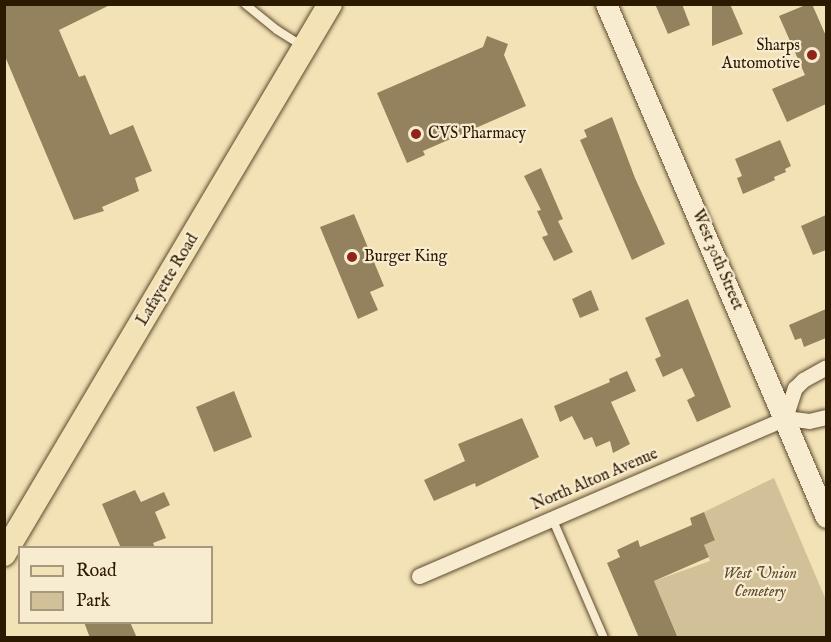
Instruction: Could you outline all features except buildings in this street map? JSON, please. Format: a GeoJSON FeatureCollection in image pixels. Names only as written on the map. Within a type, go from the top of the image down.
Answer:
{"type":"FeatureCollection","features":[{"type":"Feature","properties":{"kind":"main road","name":"Lafayette Road"},"geometry":{"type":"LineString","coordinates":[[5,551],[330,4]]}},
{"type":"Feature","properties":{"kind":"main road","name":"West 30th Street"},"geometry":{"type":"LineString","coordinates":[[606,4],[826,517]]}},
{"type":"Feature","properties":{"kind":"street"},"geometry":{"type":"LineString","coordinates":[[785,418],[795,388],[803,380],[826,367]]}},
{"type":"Feature","properties":{"kind":"street","name":"North Alton Avenue"},"geometry":{"type":"LineString","coordinates":[[419,576],[785,418],[809,421],[826,417]]}},
{"type":"Feature","properties":{"kind":"lane"},"geometry":{"type":"LineString","coordinates":[[245,4],[277,30],[305,47]]}},
{"type":"Feature","properties":{"kind":"lane"},"geometry":{"type":"LineString","coordinates":[[552,518],[604,638]]}},
{"type":"Feature","properties":{"kind":"green space","name":"West Union Cemetery"},"geometry":{"type":"Polygon","coordinates":[[[774,478],[826,600],[826,637],[678,637],[654,581],[710,561],[704,545],[715,539],[704,512],[774,478]]]}},
{"type":"Feature","properties":{"kind":"place","name":"Sharps Automotive"},"geometry":{"type":"Point","coordinates":[812,55]}},
{"type":"Feature","properties":{"kind":"place","name":"CVS Pharmacy"},"geometry":{"type":"Point","coordinates":[416,134]}},
{"type":"Feature","properties":{"kind":"place","name":"Burger King"},"geometry":{"type":"Point","coordinates":[352,257]}}]}
